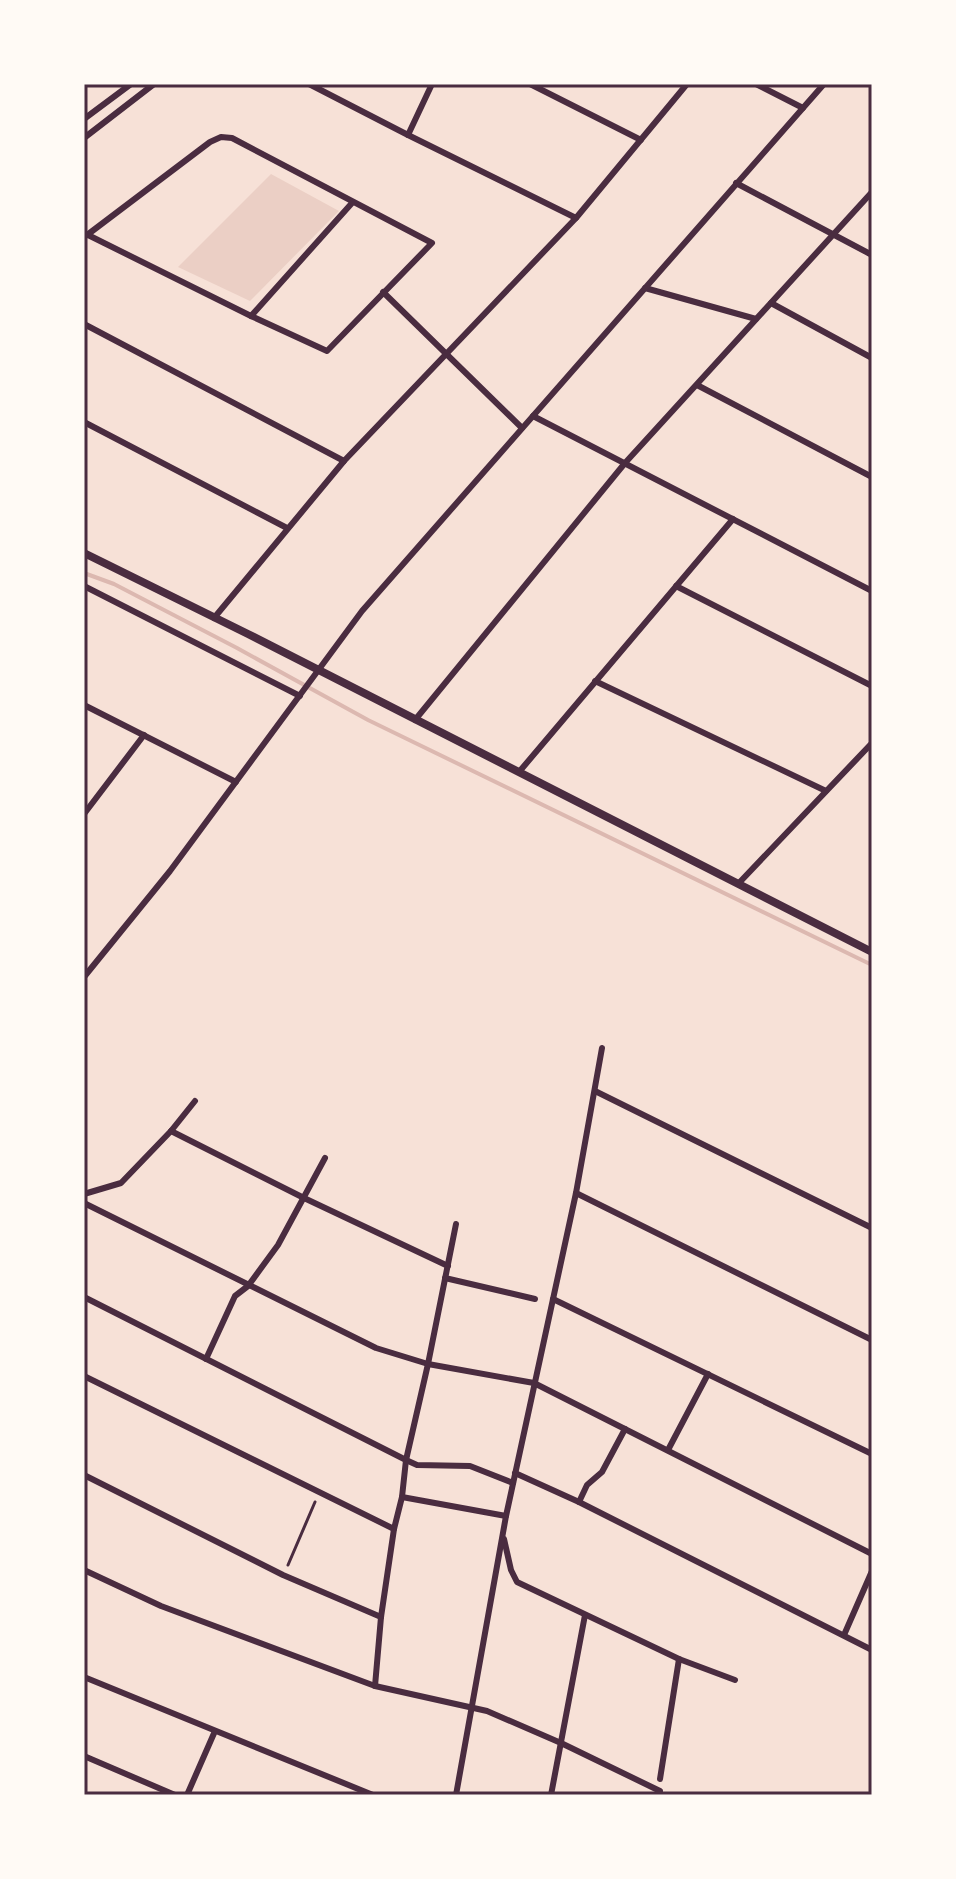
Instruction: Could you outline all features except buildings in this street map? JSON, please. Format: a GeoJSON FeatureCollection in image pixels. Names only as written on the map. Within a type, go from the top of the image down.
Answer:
{"type":"FeatureCollection","features":[{"type":"Feature","properties":{"kind":"street"},"geometry":{"type":"LineString","coordinates":[[84,119],[131,84]]}},
{"type":"Feature","properties":{"kind":"street"},"geometry":{"type":"LineString","coordinates":[[84,138],[154,84]]}},
{"type":"Feature","properties":{"kind":"street"},"geometry":{"type":"LineString","coordinates":[[309,84],[576,218]]}},
{"type":"Feature","properties":{"kind":"street"},"geometry":{"type":"LineString","coordinates":[[408,135],[432,84]]}},
{"type":"Feature","properties":{"kind":"street"},"geometry":{"type":"LineString","coordinates":[[530,84],[641,140]]}},
{"type":"Feature","properties":{"kind":"street"},"geometry":{"type":"LineString","coordinates":[[214,618],[344,461],[576,218],[687,84]]}},
{"type":"Feature","properties":{"kind":"street"},"geometry":{"type":"LineString","coordinates":[[756,84],[803,108]]}},
{"type":"Feature","properties":{"kind":"street"},"geometry":{"type":"LineString","coordinates":[[84,977],[170,871],[362,611],[824,84]]}},
{"type":"Feature","properties":{"kind":"street"},"geometry":{"type":"LineString","coordinates":[[221,137],[232,138],[432,243],[327,351],[86,234],[221,137]]}},
{"type":"Feature","properties":{"kind":"street"},"geometry":{"type":"LineString","coordinates":[[736,183],[872,255]]}},
{"type":"Feature","properties":{"kind":"street"},"geometry":{"type":"LineString","coordinates":[[415,720],[625,463],[872,192]]}},
{"type":"Feature","properties":{"kind":"street"},"geometry":{"type":"LineString","coordinates":[[251,316],[352,203]]}},
{"type":"Feature","properties":{"kind":"street"},"geometry":{"type":"LineString","coordinates":[[645,288],[756,319]]}},
{"type":"Feature","properties":{"kind":"street"},"geometry":{"type":"LineString","coordinates":[[383,292],[522,428]]}},
{"type":"Feature","properties":{"kind":"street"},"geometry":{"type":"LineString","coordinates":[[771,303],[872,358]]}},
{"type":"Feature","properties":{"kind":"street"},"geometry":{"type":"LineString","coordinates":[[84,324],[344,461]]}},
{"type":"Feature","properties":{"kind":"street"},"geometry":{"type":"LineString","coordinates":[[697,385],[872,477]]}},
{"type":"Feature","properties":{"kind":"street"},"geometry":{"type":"LineString","coordinates":[[533,416],[872,591]]}},
{"type":"Feature","properties":{"kind":"street"},"geometry":{"type":"LineString","coordinates":[[84,422],[287,528]]}},
{"type":"Feature","properties":{"kind":"street"},"geometry":{"type":"LineString","coordinates":[[519,772],[733,519]]}},
{"type":"Feature","properties":{"kind":"street"},"geometry":{"type":"LineString","coordinates":[[84,553],[872,952]]}},
{"type":"Feature","properties":{"kind":"street"},"geometry":{"type":"LineString","coordinates":[[84,586],[300,696]]}},
{"type":"Feature","properties":{"kind":"street"},"geometry":{"type":"LineString","coordinates":[[676,586],[872,686]]}},
{"type":"Feature","properties":{"kind":"street"},"geometry":{"type":"LineString","coordinates":[[595,681],[826,791]]}},
{"type":"Feature","properties":{"kind":"street"},"geometry":{"type":"LineString","coordinates":[[84,705],[236,782]]}},
{"type":"Feature","properties":{"kind":"street"},"geometry":{"type":"LineString","coordinates":[[84,814],[144,735]]}},
{"type":"Feature","properties":{"kind":"street"},"geometry":{"type":"LineString","coordinates":[[738,884],[872,743]]}},
{"type":"Feature","properties":{"kind":"street"},"geometry":{"type":"LineString","coordinates":[[456,1795],[506,1516],[576,1193],[602,1048]]}},
{"type":"Feature","properties":{"kind":"street"},"geometry":{"type":"LineString","coordinates":[[595,1091],[872,1228]]}},
{"type":"Feature","properties":{"kind":"street"},"geometry":{"type":"LineString","coordinates":[[84,1194],[121,1183],[195,1101]]}},
{"type":"Feature","properties":{"kind":"street"},"geometry":{"type":"LineString","coordinates":[[171,1131],[448,1266]]}},
{"type":"Feature","properties":{"kind":"street"},"geometry":{"type":"LineString","coordinates":[[206,1359],[235,1296],[248,1286],[278,1245],[325,1158]]}},
{"type":"Feature","properties":{"kind":"street"},"geometry":{"type":"LineString","coordinates":[[576,1193],[872,1340]]}},
{"type":"Feature","properties":{"kind":"street"},"geometry":{"type":"LineString","coordinates":[[84,1203],[376,1348],[428,1364],[534,1383],[872,1554]]}},
{"type":"Feature","properties":{"kind":"street"},"geometry":{"type":"LineString","coordinates":[[375,1686],[381,1617],[406,1460],[456,1224]]}},
{"type":"Feature","properties":{"kind":"street"},"geometry":{"type":"LineString","coordinates":[[445,1278],[535,1299]]}},
{"type":"Feature","properties":{"kind":"street"},"geometry":{"type":"LineString","coordinates":[[84,1297],[417,1465],[470,1466],[513,1483]]}},
{"type":"Feature","properties":{"kind":"street"},"geometry":{"type":"LineString","coordinates":[[553,1299],[872,1454]]}},
{"type":"Feature","properties":{"kind":"street"},"geometry":{"type":"LineString","coordinates":[[668,1450],[708,1374]]}},
{"type":"Feature","properties":{"kind":"street"},"geometry":{"type":"LineString","coordinates":[[84,1376],[394,1529]]}},
{"type":"Feature","properties":{"kind":"street"},"geometry":{"type":"LineString","coordinates":[[579,1502],[587,1485],[602,1472],[625,1429]]}},
{"type":"Feature","properties":{"kind":"street"},"geometry":{"type":"LineString","coordinates":[[515,1473],[579,1502],[872,1650]]}},
{"type":"Feature","properties":{"kind":"street"},"geometry":{"type":"LineString","coordinates":[[84,1475],[283,1575],[381,1617]]}},
{"type":"Feature","properties":{"kind":"street"},"geometry":{"type":"LineString","coordinates":[[402,1497],[506,1516]]}},
{"type":"Feature","properties":{"kind":"street"},"geometry":{"type":"LineString","coordinates":[[504,1536],[511,1570],[517,1582],[679,1659],[735,1680]]}},
{"type":"Feature","properties":{"kind":"street"},"geometry":{"type":"LineString","coordinates":[[84,1570],[161,1606],[375,1686],[487,1711],[660,1791],[659,1795]]}},
{"type":"Feature","properties":{"kind":"street"},"geometry":{"type":"LineString","coordinates":[[844,1635],[872,1571]]}},
{"type":"Feature","properties":{"kind":"street"},"geometry":{"type":"LineString","coordinates":[[551,1795],[585,1615]]}},
{"type":"Feature","properties":{"kind":"street"},"geometry":{"type":"LineString","coordinates":[[660,1779],[679,1659]]}},
{"type":"Feature","properties":{"kind":"street"},"geometry":{"type":"LineString","coordinates":[[84,1677],[373,1795]]}},
{"type":"Feature","properties":{"kind":"street"},"geometry":{"type":"LineString","coordinates":[[187,1795],[215,1731]]}},
{"type":"Feature","properties":{"kind":"street"},"geometry":{"type":"LineString","coordinates":[[84,1756],[175,1795]]}},
{"type":"Feature","properties":{"kind":"path"},"geometry":{"type":"LineString","coordinates":[[283,1575],[320,1491]]}},
{"type":"Feature","properties":{"kind":"shaded area"},"geometry":{"type":"Polygon","coordinates":[[[271,174],[339,211],[250,301],[178,267],[271,174]]]}},
{"type":"Feature","properties":{"kind":"waterway"},"geometry":{"type":"LineString","coordinates":[[84,573],[114,584],[368,720],[872,965]]}}]}
